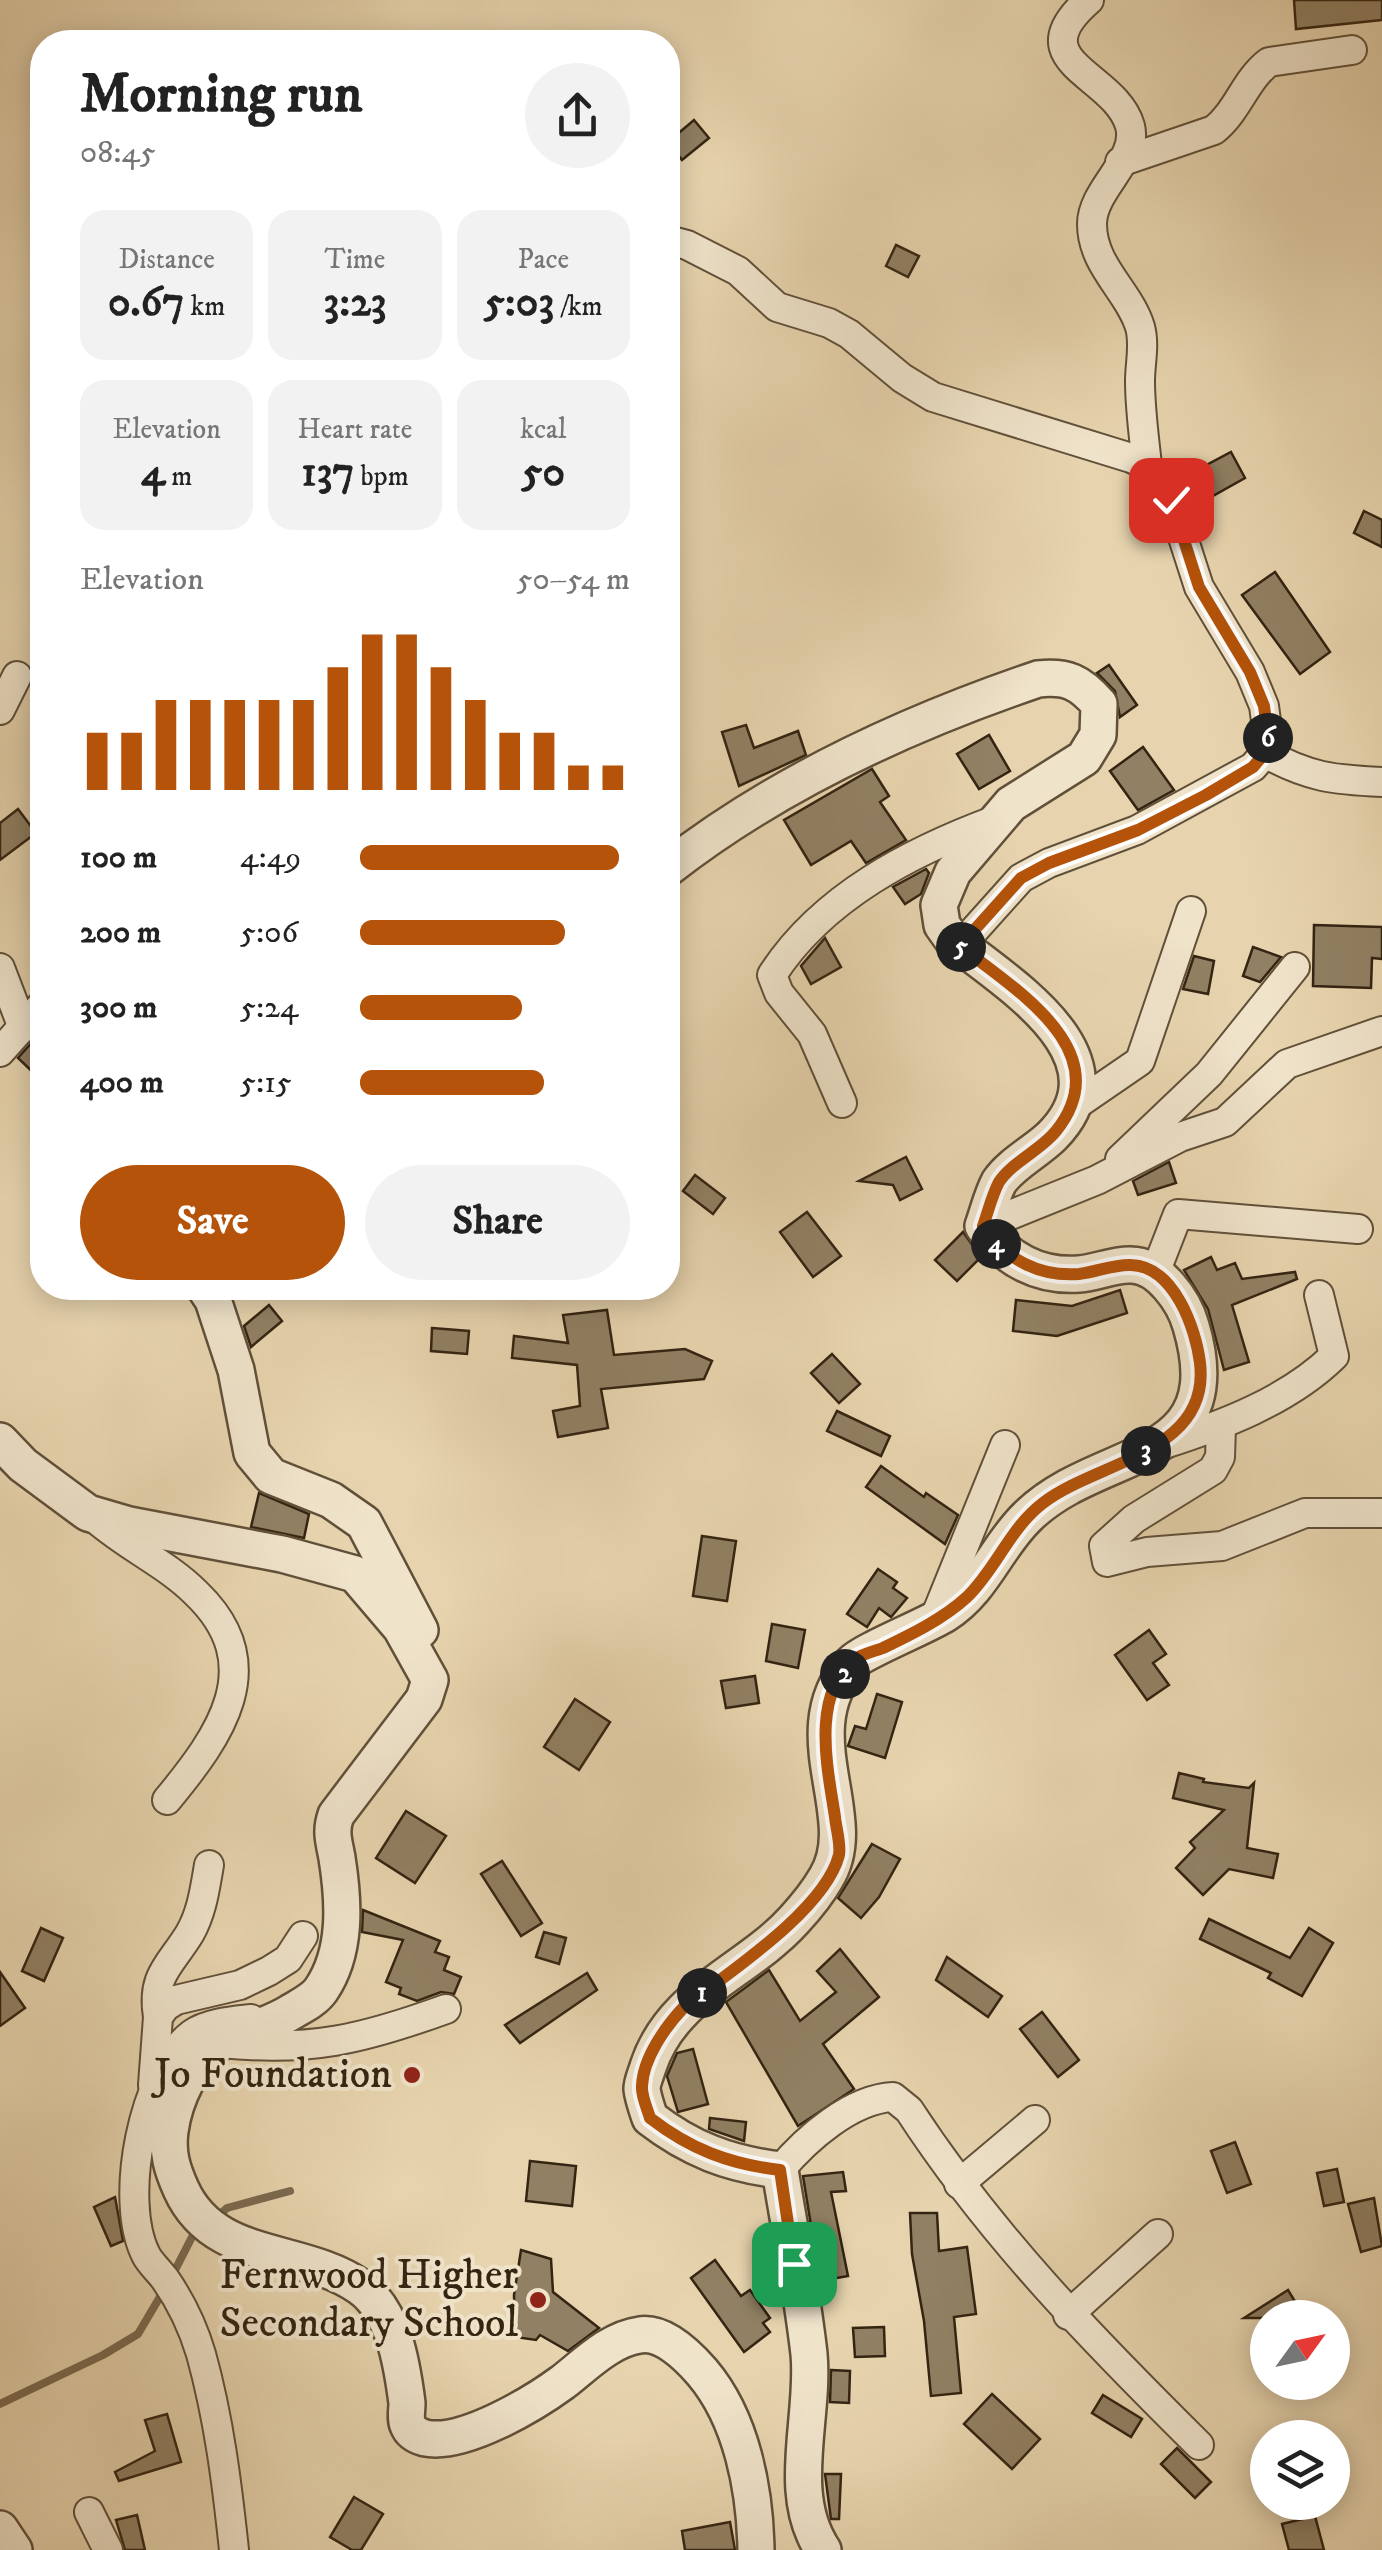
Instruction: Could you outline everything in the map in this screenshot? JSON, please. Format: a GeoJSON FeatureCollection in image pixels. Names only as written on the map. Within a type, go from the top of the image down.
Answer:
{"type":"FeatureCollection","features":[{"type":"Feature","properties":{"kind":"street"},"geometry":{"type":"LineString","coordinates":[[960,946],[1021,878],[1049,863],[1138,830],[1206,795],[1253,767],[1265,753],[1268,736],[1264,706],[1250,672],[1199,587],[1171,500],[1147,465],[1140,408],[1142,339],[1138,322],[1107,274],[1092,225],[1095,203],[1129,144],[1130,127],[1119,108],[1081,72],[1062,47],[1062,36],[1070,22],[1089,0]]}},
{"type":"Feature","properties":{"kind":"street"},"geometry":{"type":"LineString","coordinates":[[1120,162],[1214,130],[1226,120],[1258,70],[1269,62],[1352,50]]}},
{"type":"Feature","properties":{"kind":"street"},"geometry":{"type":"LineString","coordinates":[[680,243],[738,272],[778,307],[830,323],[849,334],[902,378],[933,397],[1147,465]]}},
{"type":"Feature","properties":{"kind":"street"},"geometry":{"type":"LineString","coordinates":[[0,710],[17,676]]}},
{"type":"Feature","properties":{"kind":"street"},"geometry":{"type":"LineString","coordinates":[[680,858],[708,836],[896,733],[1038,679],[1061,676],[1082,684],[1099,704],[1098,735],[1084,758],[1028,790],[998,820],[952,872],[940,905],[942,925],[960,946],[1005,978],[1043,1011],[1058,1030],[1078,1080],[1073,1107]]}},
{"type":"Feature","properties":{"kind":"street"},"geometry":{"type":"LineString","coordinates":[[1265,753],[1298,772],[1321,778],[1382,782]]}},
{"type":"Feature","properties":{"kind":"street"},"geometry":{"type":"LineString","coordinates":[[842,1103],[812,1034],[779,993],[772,975],[785,955],[859,887],[943,840],[998,820]]}},
{"type":"Feature","properties":{"kind":"street"},"geometry":{"type":"LineString","coordinates":[[983,1226],[1000,1181],[1054,1134],[1073,1107],[1140,1061],[1191,911]]}},
{"type":"Feature","properties":{"kind":"street"},"geometry":{"type":"LineString","coordinates":[[1097,1180],[1209,1074],[1295,967]]}},
{"type":"Feature","properties":{"kind":"street"},"geometry":{"type":"LineString","coordinates":[[0,968],[23,1028]]}},
{"type":"Feature","properties":{"kind":"street"},"geometry":{"type":"LineString","coordinates":[[0,1052],[30,1020]]}},
{"type":"Feature","properties":{"kind":"street"},"geometry":{"type":"LineString","coordinates":[[983,1226],[1097,1180],[1180,1138],[1225,1122],[1286,1064],[1382,1031]]}},
{"type":"Feature","properties":{"kind":"street"},"geometry":{"type":"LineString","coordinates":[[1154,1272],[1178,1214],[1358,1229]]}},
{"type":"Feature","properties":{"kind":"street"},"geometry":{"type":"LineString","coordinates":[[780,2170],[748,2166],[695,2149],[650,2118],[642,2087],[652,2056],[670,2022],[794,1921],[840,1853],[826,1757],[832,1692],[854,1659],[934,1620],[970,1595],[1024,1518],[1045,1501],[1074,1483],[1172,1437],[1189,1416],[1198,1392],[1201,1366],[1190,1320],[1154,1272],[1133,1264],[1077,1274],[1052,1273],[1020,1263],[992,1240],[983,1226]]}},
{"type":"Feature","properties":{"kind":"street"},"geometry":{"type":"LineString","coordinates":[[1150,1449],[1221,1426],[1315,1374],[1334,1356],[1319,1296]]}},
{"type":"Feature","properties":{"kind":"street"},"geometry":{"type":"LineString","coordinates":[[213,1300],[236,1370],[252,1452],[271,1476],[331,1500],[364,1523],[414,1612],[425,1644],[430,1680],[414,1713],[336,1815],[330,1832],[337,1858],[342,1920],[339,1954],[317,1996],[282,2018],[220,2042],[204,2055],[182,2089],[170,2130],[169,2162],[189,2206],[211,2231],[341,2275],[379,2303],[394,2340],[407,2406],[406,2423],[413,2434],[445,2440],[528,2404],[614,2344],[642,2334],[665,2340],[689,2356],[716,2388],[730,2416],[751,2496],[756,2550]]}},
{"type":"Feature","properties":{"kind":"street"},"geometry":{"type":"LineString","coordinates":[[1221,1426],[1220,1456],[1213,1470],[1134,1520],[1104,1546],[1107,1562],[1147,1552],[1222,1546],[1305,1514],[1382,1513]]}},
{"type":"Feature","properties":{"kind":"street"},"geometry":{"type":"LineString","coordinates":[[0,1441],[37,1476],[195,1592],[226,1635],[234,1685],[229,1705],[203,1757],[167,1800]]}},
{"type":"Feature","properties":{"kind":"street"},"geometry":{"type":"LineString","coordinates":[[934,1620],[1005,1445]]}},
{"type":"Feature","properties":{"kind":"street"},"geometry":{"type":"LineString","coordinates":[[88,1513],[129,1525],[282,1554],[354,1574],[401,1628],[430,1680]]}},
{"type":"Feature","properties":{"kind":"street"},"geometry":{"type":"LineString","coordinates":[[152,2102],[158,2017],[154,1994],[200,1910],[209,1865]]}},
{"type":"Feature","properties":{"kind":"street"},"geometry":{"type":"LineString","coordinates":[[158,2017],[176,2000],[240,1985],[269,1972],[288,1959],[303,1936]]}},
{"type":"Feature","properties":{"kind":"street"},"geometry":{"type":"LineString","coordinates":[[220,2042],[268,2048],[313,2046],[370,2036],[446,2009]]}},
{"type":"Feature","properties":{"kind":"street"},"geometry":{"type":"LineString","coordinates":[[234,2550],[217,2422],[200,2352],[185,2310],[145,2254],[134,2194],[136,2154],[152,2102],[174,2052],[195,2031],[229,2021],[282,2018]]}},
{"type":"Feature","properties":{"kind":"street"},"geometry":{"type":"LineString","coordinates":[[823,2550],[808,2528],[804,2495],[809,2357],[780,2170],[801,2144],[875,2098],[893,2097],[909,2110],[959,2184],[1068,2315],[1200,2445]]}},
{"type":"Feature","properties":{"kind":"street"},"geometry":{"type":"LineString","coordinates":[[959,2184],[1034,2120]]}},
{"type":"Feature","properties":{"kind":"street"},"geometry":{"type":"LineString","coordinates":[[1068,2315],[1158,2234]]}},
{"type":"Feature","properties":{"kind":"street"},"geometry":{"type":"LineString","coordinates":[[89,2512],[108,2550]]}},
{"type":"Feature","properties":{"kind":"street"},"geometry":{"type":"LineString","coordinates":[[0,2529],[14,2550]]}},
{"type":"Feature","properties":{"kind":"building"},"geometry":{"type":"Polygon","coordinates":[[[1294,0],[1382,0],[1382,20],[1296,29],[1294,0]]]}},
{"type":"Feature","properties":{"kind":"building"},"geometry":{"type":"Polygon","coordinates":[[[694,120],[709,138],[682,160],[680,132],[694,120]]]}},
{"type":"Feature","properties":{"kind":"building"},"geometry":{"type":"Polygon","coordinates":[[[896,245],[919,256],[908,277],[886,266],[896,245]]]}},
{"type":"Feature","properties":{"kind":"building"},"geometry":{"type":"Polygon","coordinates":[[[1231,452],[1245,478],[1211,497],[1197,470],[1231,452]]]}},
{"type":"Feature","properties":{"kind":"building"},"geometry":{"type":"Polygon","coordinates":[[[1364,511],[1382,520],[1382,547],[1354,533],[1364,511]]]}},
{"type":"Feature","properties":{"kind":"building"},"geometry":{"type":"Polygon","coordinates":[[[1275,572],[1330,652],[1300,674],[1242,595],[1275,572]]]}},
{"type":"Feature","properties":{"kind":"building"},"geometry":{"type":"Polygon","coordinates":[[[1109,665],[1137,705],[1120,717],[1115,691],[1097,673],[1109,665]]]}},
{"type":"Feature","properties":{"kind":"building"},"geometry":{"type":"Polygon","coordinates":[[[746,725],[754,748],[798,731],[806,755],[739,786],[722,732],[746,725]]]}},
{"type":"Feature","properties":{"kind":"building"},"geometry":{"type":"Polygon","coordinates":[[[989,735],[1010,771],[979,789],[957,754],[989,735]]]}},
{"type":"Feature","properties":{"kind":"building"},"geometry":{"type":"Polygon","coordinates":[[[1143,747],[1174,790],[1138,810],[1110,771],[1143,747]]]}},
{"type":"Feature","properties":{"kind":"building"},"geometry":{"type":"Polygon","coordinates":[[[872,769],[889,796],[880,802],[906,840],[866,863],[851,841],[811,865],[784,820],[872,769]]]}},
{"type":"Feature","properties":{"kind":"building"},"geometry":{"type":"Polygon","coordinates":[[[18,809],[30,825],[30,838],[0,860],[0,823],[18,809]]]}},
{"type":"Feature","properties":{"kind":"building"},"geometry":{"type":"Polygon","coordinates":[[[926,869],[929,873],[921,894],[905,904],[893,887],[926,869]]]}},
{"type":"Feature","properties":{"kind":"building"},"geometry":{"type":"Polygon","coordinates":[[[1314,925],[1382,927],[1382,959],[1372,958],[1371,988],[1313,986],[1314,925]]]}},
{"type":"Feature","properties":{"kind":"building"},"geometry":{"type":"Polygon","coordinates":[[[825,938],[841,967],[811,984],[801,966],[825,938]]]}},
{"type":"Feature","properties":{"kind":"building"},"geometry":{"type":"Polygon","coordinates":[[[1253,947],[1281,957],[1260,982],[1243,976],[1253,947]]]}},
{"type":"Feature","properties":{"kind":"building"},"geometry":{"type":"Polygon","coordinates":[[[1194,956],[1214,961],[1208,994],[1183,989],[1194,956]]]}},
{"type":"Feature","properties":{"kind":"building"},"geometry":{"type":"Polygon","coordinates":[[[30,1044],[30,1070],[18,1058],[30,1044]]]}},
{"type":"Feature","properties":{"kind":"building"},"geometry":{"type":"Polygon","coordinates":[[[906,1157],[922,1189],[900,1200],[893,1185],[859,1181],[906,1157]]]}},
{"type":"Feature","properties":{"kind":"building"},"geometry":{"type":"Polygon","coordinates":[[[1169,1162],[1176,1183],[1138,1195],[1133,1181],[1169,1162]]]}},
{"type":"Feature","properties":{"kind":"building"},"geometry":{"type":"Polygon","coordinates":[[[695,1175],[725,1198],[713,1214],[683,1191],[695,1175]]]}},
{"type":"Feature","properties":{"kind":"building"},"geometry":{"type":"Polygon","coordinates":[[[807,1212],[841,1256],[813,1277],[780,1232],[807,1212]]]}},
{"type":"Feature","properties":{"kind":"building"},"geometry":{"type":"Polygon","coordinates":[[[963,1232],[981,1257],[957,1281],[935,1260],[963,1232]]]}},
{"type":"Feature","properties":{"kind":"building"},"geometry":{"type":"Polygon","coordinates":[[[1211,1257],[1217,1270],[1235,1263],[1242,1279],[1295,1272],[1297,1279],[1232,1305],[1249,1362],[1224,1370],[1208,1309],[1184,1270],[1211,1257]]]}},
{"type":"Feature","properties":{"kind":"building"},"geometry":{"type":"Polygon","coordinates":[[[1120,1290],[1127,1313],[1057,1336],[1013,1331],[1016,1300],[1072,1306],[1120,1290]]]}},
{"type":"Feature","properties":{"kind":"building"},"geometry":{"type":"Polygon","coordinates":[[[269,1305],[282,1321],[251,1347],[244,1326],[269,1305]]]}},
{"type":"Feature","properties":{"kind":"building"},"geometry":{"type":"Polygon","coordinates":[[[607,1310],[614,1355],[685,1349],[712,1361],[704,1379],[601,1389],[608,1428],[558,1437],[553,1411],[580,1406],[577,1365],[512,1358],[514,1336],[568,1343],[563,1315],[607,1310]]]}},
{"type":"Feature","properties":{"kind":"building"},"geometry":{"type":"Polygon","coordinates":[[[432,1328],[469,1331],[467,1354],[431,1351],[432,1328]]]}},
{"type":"Feature","properties":{"kind":"building"},"geometry":{"type":"Polygon","coordinates":[[[832,1354],[860,1384],[839,1403],[811,1373],[832,1354]]]}},
{"type":"Feature","properties":{"kind":"building"},"geometry":{"type":"Polygon","coordinates":[[[837,1411],[890,1436],[881,1456],[827,1431],[837,1411]]]}},
{"type":"Feature","properties":{"kind":"building"},"geometry":{"type":"Polygon","coordinates":[[[881,1466],[924,1497],[926,1493],[958,1515],[945,1544],[866,1487],[881,1466]]]}},
{"type":"Feature","properties":{"kind":"building"},"geometry":{"type":"Polygon","coordinates":[[[259,1493],[309,1514],[304,1538],[251,1527],[259,1493]]]}},
{"type":"Feature","properties":{"kind":"building"},"geometry":{"type":"Polygon","coordinates":[[[702,1536],[736,1541],[727,1601],[693,1596],[702,1536]]]}},
{"type":"Feature","properties":{"kind":"building"},"geometry":{"type":"Polygon","coordinates":[[[878,1569],[897,1582],[893,1588],[907,1598],[891,1617],[879,1608],[867,1627],[847,1614],[878,1569]]]}},
{"type":"Feature","properties":{"kind":"building"},"geometry":{"type":"Polygon","coordinates":[[[772,1624],[805,1630],[798,1668],[766,1661],[772,1624]]]}},
{"type":"Feature","properties":{"kind":"building"},"geometry":{"type":"Polygon","coordinates":[[[1149,1630],[1166,1654],[1153,1663],[1169,1685],[1147,1700],[1115,1655],[1149,1630]]]}},
{"type":"Feature","properties":{"kind":"building"},"geometry":{"type":"Polygon","coordinates":[[[755,1676],[759,1703],[726,1708],[721,1681],[755,1676]]]}},
{"type":"Feature","properties":{"kind":"building"},"geometry":{"type":"Polygon","coordinates":[[[877,1694],[902,1702],[885,1758],[848,1746],[855,1726],[866,1729],[877,1694]]]}},
{"type":"Feature","properties":{"kind":"building"},"geometry":{"type":"Polygon","coordinates":[[[575,1699],[610,1722],[579,1770],[544,1747],[575,1699]]]}},
{"type":"Feature","properties":{"kind":"building"},"geometry":{"type":"Polygon","coordinates":[[[1179,1773],[1204,1779],[1203,1782],[1249,1788],[1254,1783],[1247,1848],[1278,1854],[1273,1878],[1229,1869],[1203,1895],[1176,1868],[1195,1848],[1190,1842],[1224,1810],[1173,1798],[1179,1773]]]}},
{"type":"Feature","properties":{"kind":"building"},"geometry":{"type":"Polygon","coordinates":[[[406,1811],[446,1836],[415,1883],[376,1858],[406,1811]]]}},
{"type":"Feature","properties":{"kind":"building"},"geometry":{"type":"Polygon","coordinates":[[[872,1844],[900,1859],[879,1897],[861,1918],[838,1898],[872,1844]]]}},
{"type":"Feature","properties":{"kind":"building"},"geometry":{"type":"Polygon","coordinates":[[[502,1861],[542,1923],[521,1936],[481,1874],[502,1861]]]}},
{"type":"Feature","properties":{"kind":"building"},"geometry":{"type":"Polygon","coordinates":[[[363,1910],[440,1941],[435,1952],[449,1957],[444,1970],[461,1977],[454,1994],[441,1992],[417,2001],[399,1994],[401,1988],[386,1982],[403,1940],[362,1932],[363,1910]]]}},
{"type":"Feature","properties":{"kind":"building"},"geometry":{"type":"Polygon","coordinates":[[[1209,1919],[1290,1958],[1309,1928],[1333,1943],[1302,1996],[1268,1978],[1271,1973],[1200,1939],[1209,1919]]]}},
{"type":"Feature","properties":{"kind":"building"},"geometry":{"type":"Polygon","coordinates":[[[41,1928],[63,1938],[44,1981],[22,1971],[41,1928]]]}},
{"type":"Feature","properties":{"kind":"building"},"geometry":{"type":"Polygon","coordinates":[[[544,1932],[566,1938],[559,1964],[536,1957],[544,1932]]]}},
{"type":"Feature","properties":{"kind":"building"},"geometry":{"type":"Polygon","coordinates":[[[840,1949],[879,1997],[823,2044],[854,2089],[798,2126],[726,2002],[769,1970],[800,2021],[836,1992],[817,1971],[840,1949]]]}},
{"type":"Feature","properties":{"kind":"building"},"geometry":{"type":"Polygon","coordinates":[[[947,1957],[1002,1996],[988,2017],[936,1980],[947,1957]]]}},
{"type":"Feature","properties":{"kind":"building"},"geometry":{"type":"Polygon","coordinates":[[[0,1972],[25,2008],[0,2026],[0,1972]]]}},
{"type":"Feature","properties":{"kind":"building"},"geometry":{"type":"Polygon","coordinates":[[[587,1973],[597,1990],[520,2043],[505,2025],[587,1973]]]}},
{"type":"Feature","properties":{"kind":"building"},"geometry":{"type":"Polygon","coordinates":[[[1042,2012],[1079,2060],[1058,2077],[1020,2029],[1042,2012]]]}},
{"type":"Feature","properties":{"kind":"building"},"geometry":{"type":"Polygon","coordinates":[[[693,2049],[708,2104],[678,2112],[667,2076],[677,2053],[693,2049]]]}},
{"type":"Feature","properties":{"kind":"building"},"geometry":{"type":"Polygon","coordinates":[[[710,2118],[746,2122],[744,2141],[709,2129],[710,2118]]]}},
{"type":"Feature","properties":{"kind":"building"},"geometry":{"type":"Polygon","coordinates":[[[1235,2142],[1251,2184],[1227,2193],[1211,2151],[1235,2142]]]}},
{"type":"Feature","properties":{"kind":"building"},"geometry":{"type":"Polygon","coordinates":[[[530,2161],[576,2166],[572,2206],[526,2201],[530,2161]]]}},
{"type":"Feature","properties":{"kind":"building"},"geometry":{"type":"Polygon","coordinates":[[[1337,2169],[1344,2202],[1324,2206],[1317,2173],[1337,2169]]]}},
{"type":"Feature","properties":{"kind":"building"},"geometry":{"type":"Polygon","coordinates":[[[843,2172],[846,2191],[831,2192],[848,2276],[820,2281],[803,2176],[843,2172]]]}},
{"type":"Feature","properties":{"kind":"building"},"geometry":{"type":"Polygon","coordinates":[[[115,2197],[123,2241],[111,2246],[94,2207],[115,2197]]]}},
{"type":"Feature","properties":{"kind":"building"},"geometry":{"type":"Polygon","coordinates":[[[1374,2198],[1382,2246],[1361,2252],[1348,2204],[1374,2198]]]}},
{"type":"Feature","properties":{"kind":"building"},"geometry":{"type":"Polygon","coordinates":[[[910,2213],[937,2213],[939,2251],[967,2247],[976,2314],[954,2317],[961,2393],[931,2396],[910,2213]]]}},
{"type":"Feature","properties":{"kind":"building","name":"Fernwood Higher Secondary School"},"geometry":{"type":"Polygon","coordinates":[[[521,2250],[551,2259],[553,2292],[599,2328],[568,2351],[540,2335],[536,2340],[515,2337],[514,2295],[521,2250]]]}},
{"type":"Feature","properties":{"kind":"building"},"geometry":{"type":"Polygon","coordinates":[[[715,2260],[741,2296],[750,2290],[770,2318],[763,2323],[770,2332],[744,2352],[691,2278],[715,2260]]]}},
{"type":"Feature","properties":{"kind":"building"},"geometry":{"type":"Polygon","coordinates":[[[1288,2290],[1294,2300],[1272,2300],[1288,2290]]]}},
{"type":"Feature","properties":{"kind":"building"},"geometry":{"type":"Polygon","coordinates":[[[884,2327],[885,2356],[855,2357],[853,2328],[884,2327]]]}},
{"type":"Feature","properties":{"kind":"building"},"geometry":{"type":"Polygon","coordinates":[[[831,2370],[850,2371],[849,2403],[830,2402],[831,2370]]]}},
{"type":"Feature","properties":{"kind":"building"},"geometry":{"type":"Polygon","coordinates":[[[992,2394],[1040,2439],[1012,2469],[964,2424],[992,2394]]]}},
{"type":"Feature","properties":{"kind":"building"},"geometry":{"type":"Polygon","coordinates":[[[1103,2395],[1142,2419],[1131,2437],[1092,2413],[1103,2395]]]}},
{"type":"Feature","properties":{"kind":"building"},"geometry":{"type":"Polygon","coordinates":[[[167,2414],[181,2462],[119,2481],[115,2472],[155,2451],[145,2420],[167,2414]]]}},
{"type":"Feature","properties":{"kind":"building"},"geometry":{"type":"Polygon","coordinates":[[[1177,2448],[1211,2482],[1195,2498],[1161,2464],[1177,2448]]]}},
{"type":"Feature","properties":{"kind":"building"},"geometry":{"type":"Polygon","coordinates":[[[825,2474],[841,2474],[839,2519],[831,2519],[825,2474]]]}},
{"type":"Feature","properties":{"kind":"building"},"geometry":{"type":"Polygon","coordinates":[[[354,2497],[383,2514],[361,2550],[352,2550],[330,2537],[354,2497]]]}},
{"type":"Feature","properties":{"kind":"building"},"geometry":{"type":"Polygon","coordinates":[[[137,2515],[145,2550],[125,2550],[116,2520],[137,2515]]]}},
{"type":"Feature","properties":{"kind":"building"},"geometry":{"type":"Polygon","coordinates":[[[1316,2520],[1324,2550],[1289,2550],[1282,2524],[1316,2520]]]}},
{"type":"Feature","properties":{"kind":"building"},"geometry":{"type":"Polygon","coordinates":[[[730,2522],[735,2550],[685,2550],[682,2531],[730,2522]]]}},
{"type":"Feature","properties":{"kind":"waterway"},"geometry":{"type":"LineString","coordinates":[[215,2219],[227,2208],[290,2191]]}},
{"type":"Feature","properties":{"kind":"waterway"},"geometry":{"type":"LineString","coordinates":[[171,2278],[192,2237],[200,2231]]}},
{"type":"Feature","properties":{"kind":"waterway"},"geometry":{"type":"LineString","coordinates":[[0,2404],[138,2334],[164,2290]]}},
{"type":"Feature","properties":{"kind":"place","name":"Jo Foundation"},"geometry":{"type":"Point","coordinates":[412,2075]}},
{"type":"Feature","properties":{"kind":"place","name":"Fernwood Higher Secondary School"},"geometry":{"type":"Point","coordinates":[538,2300]}},
{"type":"Feature","properties":{"kind":"route"},"geometry":{"type":"LineString","coordinates":[[794,2264],[780,2170],[720,2159],[695,2149],[650,2118],[642,2087],[652,2056],[670,2022],[684,2007],[794,1921],[840,1853],[826,1757],[827,1728],[832,1692],[854,1659],[947,1613],[970,1595],[1024,1518],[1074,1483],[1172,1437],[1189,1416],[1198,1392],[1201,1366],[1190,1320],[1154,1272],[1133,1264],[1077,1274],[1052,1273],[1020,1263],[992,1240],[983,1226],[1000,1181],[1054,1134],[1073,1107],[1078,1080],[1058,1030],[1043,1011],[960,946],[1021,878],[1049,863],[1138,830],[1253,767],[1265,753],[1268,736],[1264,706],[1250,672],[1199,587],[1180,538],[1171,500]]}}]}
